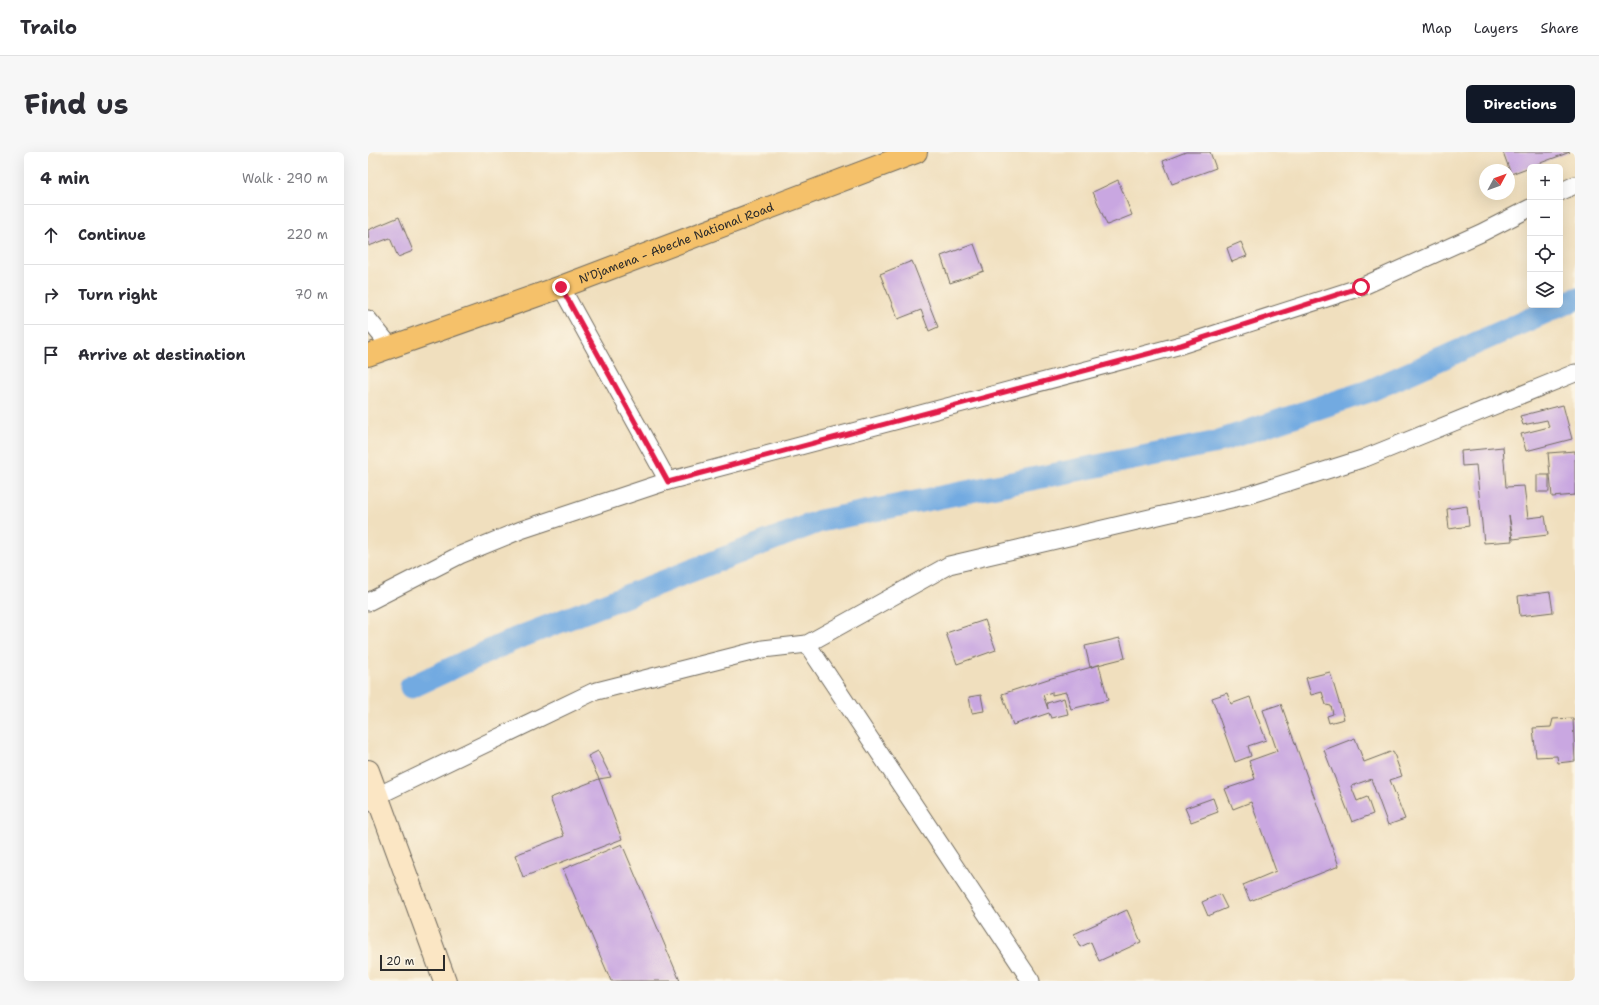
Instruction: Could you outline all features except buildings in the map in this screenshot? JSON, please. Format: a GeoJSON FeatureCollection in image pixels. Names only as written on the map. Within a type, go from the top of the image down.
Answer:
{"type":"FeatureCollection","features":[{"type":"Feature","properties":{"kind":"highway","name":"N'Djamena - Abeche National Road"},"geometry":{"type":"LineString","coordinates":[[368,354],[561,287],[916,152]]}},
{"type":"Feature","properties":{"kind":"main road"},"geometry":{"type":"LineString","coordinates":[[368,771],[372,799],[445,981]]}},
{"type":"Feature","properties":{"kind":"street"},"geometry":{"type":"LineString","coordinates":[[1563,191],[1575,185]]}},
{"type":"Feature","properties":{"kind":"street"},"geometry":{"type":"LineString","coordinates":[[368,602],[460,555],[521,530],[668,482],[1181,345],[1361,287],[1474,236],[1527,210]]}},
{"type":"Feature","properties":{"kind":"street"},"geometry":{"type":"LineString","coordinates":[[561,287],[668,482]]}},
{"type":"Feature","properties":{"kind":"street"},"geometry":{"type":"LineString","coordinates":[[368,319],[390,346]]}},
{"type":"Feature","properties":{"kind":"street"},"geometry":{"type":"LineString","coordinates":[[372,799],[593,692],[764,649],[807,644],[949,565],[1248,495],[1365,458],[1575,374]]}},
{"type":"Feature","properties":{"kind":"street"},"geometry":{"type":"LineString","coordinates":[[807,644],[1031,981]]}},
{"type":"Feature","properties":{"kind":"waterway"},"geometry":{"type":"LineString","coordinates":[[411,687],[515,639],[820,521],[1213,443],[1369,391],[1575,299]]}},
{"type":"Feature","properties":{"kind":"route"},"geometry":{"type":"LineString","coordinates":[[561,287],[668,482],[1181,345],[1361,287]]}}]}
